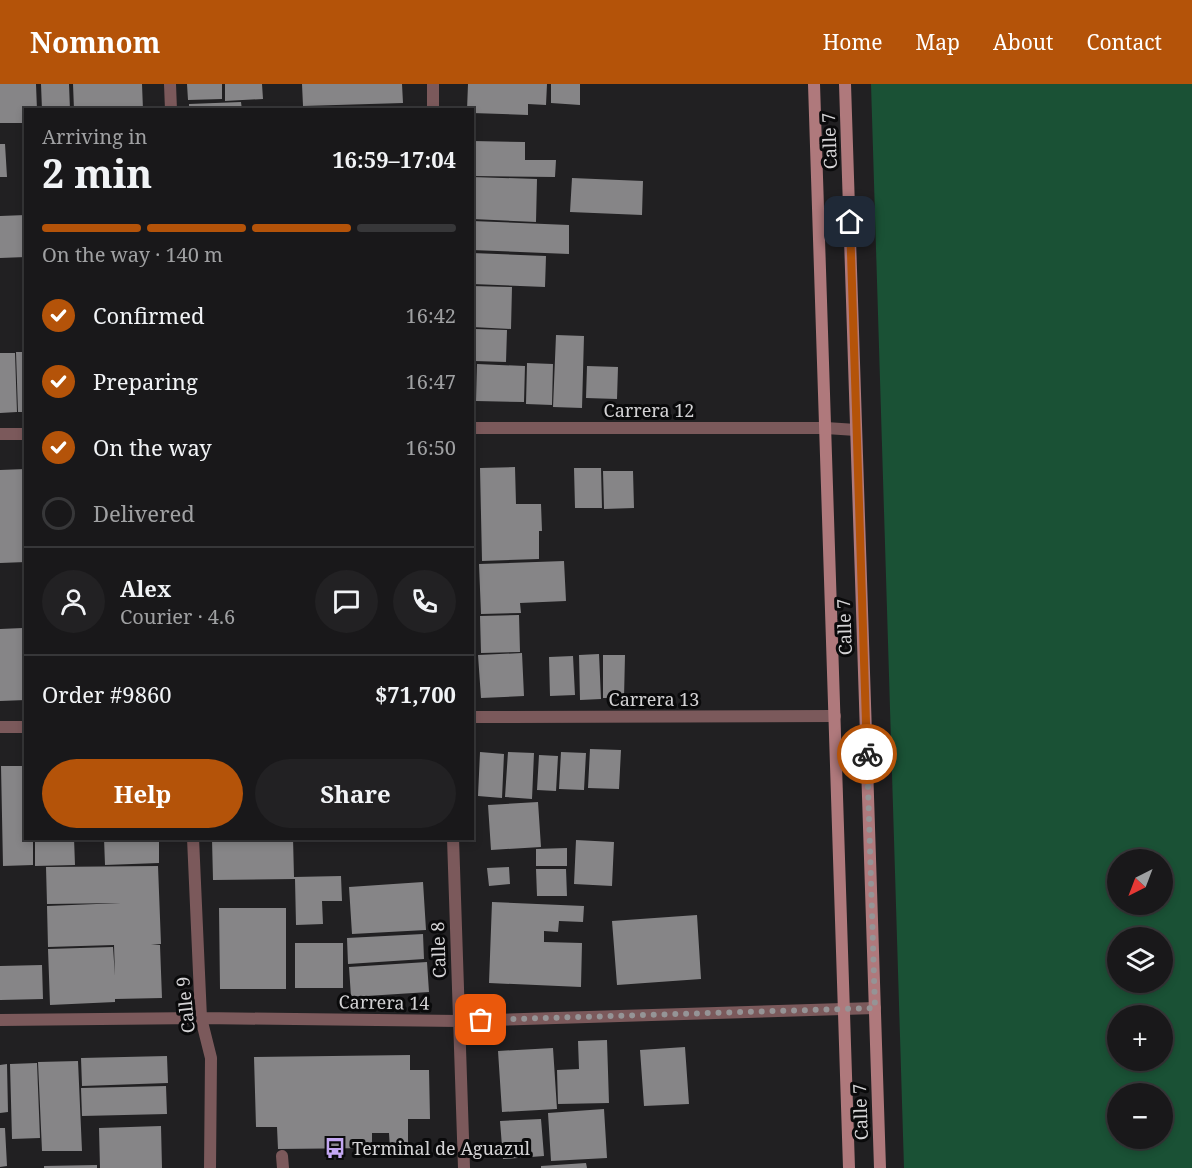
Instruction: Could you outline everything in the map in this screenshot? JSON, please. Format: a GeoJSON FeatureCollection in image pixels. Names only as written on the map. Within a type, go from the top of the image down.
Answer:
{"type":"FeatureCollection","features":[{"type":"Feature","properties":{"kind":"main road","name":"Calle 7"},"geometry":{"type":"LineString","coordinates":[[814,84],[849,1168]]}},
{"type":"Feature","properties":{"kind":"main road","name":"Calle 7"},"geometry":{"type":"LineString","coordinates":[[845,84],[880,1168]]}},
{"type":"Feature","properties":{"kind":"street"},"geometry":{"type":"LineString","coordinates":[[170,84],[171,108]]}},
{"type":"Feature","properties":{"kind":"street"},"geometry":{"type":"LineString","coordinates":[[433,84],[434,108]]}},
{"type":"Feature","properties":{"kind":"street","name":"Carrera 12"},"geometry":{"type":"LineString","coordinates":[[474,428],[826,428],[856,430]]}},
{"type":"Feature","properties":{"kind":"street"},"geometry":{"type":"LineString","coordinates":[[0,434],[24,434]]}},
{"type":"Feature","properties":{"kind":"street","name":"Carrera 13"},"geometry":{"type":"LineString","coordinates":[[474,717],[835,716]]}},
{"type":"Feature","properties":{"kind":"street"},"geometry":{"type":"LineString","coordinates":[[0,727],[24,727]]}},
{"type":"Feature","properties":{"kind":"street","name":"Calle 9"},"geometry":{"type":"LineString","coordinates":[[193,840],[201,1018],[211,1058],[210,1168]]}},
{"type":"Feature","properties":{"kind":"street","name":"Calle 8"},"geometry":{"type":"LineString","coordinates":[[453,840],[464,1168]]}},
{"type":"Feature","properties":{"kind":"street","name":"Carrera 14"},"geometry":{"type":"LineString","coordinates":[[0,1020],[201,1018],[459,1021],[875,1008]]}},
{"type":"Feature","properties":{"kind":"green space"},"geometry":{"type":"Polygon","coordinates":[[[871,84],[1192,84],[1192,1168],[904,1168],[871,84]]]}},
{"type":"Feature","properties":{"kind":"building"},"geometry":{"type":"Polygon","coordinates":[[[0,84],[36,84],[37,108],[24,108],[24,123],[0,123],[0,84]]]}},
{"type":"Feature","properties":{"kind":"building"},"geometry":{"type":"Polygon","coordinates":[[[41,84],[69,84],[70,108],[42,108],[41,84]]]}},
{"type":"Feature","properties":{"kind":"building"},"geometry":{"type":"Polygon","coordinates":[[[73,84],[142,84],[143,108],[74,108],[73,84]]]}},
{"type":"Feature","properties":{"kind":"building"},"geometry":{"type":"Polygon","coordinates":[[[187,84],[222,84],[222,99],[188,100],[187,84]]]}},
{"type":"Feature","properties":{"kind":"building"},"geometry":{"type":"Polygon","coordinates":[[[225,84],[262,84],[263,99],[225,101],[225,84]]]}},
{"type":"Feature","properties":{"kind":"building"},"geometry":{"type":"Polygon","coordinates":[[[302,84],[402,84],[403,103],[303,106],[302,84]]]}},
{"type":"Feature","properties":{"kind":"building"},"geometry":{"type":"Polygon","coordinates":[[[468,84],[547,84],[546,105],[528,104],[528,115],[474,113],[474,108],[467,108],[468,84]]]}},
{"type":"Feature","properties":{"kind":"building"},"geometry":{"type":"Polygon","coordinates":[[[551,84],[580,84],[580,105],[551,103],[551,84]]]}},
{"type":"Feature","properties":{"kind":"building"},"geometry":{"type":"Polygon","coordinates":[[[241,102],[242,108],[189,108],[189,104],[241,102]]]}},
{"type":"Feature","properties":{"kind":"building"},"geometry":{"type":"Polygon","coordinates":[[[474,141],[525,142],[525,160],[556,160],[555,177],[474,176],[474,141]]]}},
{"type":"Feature","properties":{"kind":"building"},"geometry":{"type":"Polygon","coordinates":[[[0,144],[5,144],[7,177],[0,177],[0,144]]]}},
{"type":"Feature","properties":{"kind":"building"},"geometry":{"type":"Polygon","coordinates":[[[474,177],[537,179],[536,222],[474,219],[474,177]]]}},
{"type":"Feature","properties":{"kind":"building"},"geometry":{"type":"Polygon","coordinates":[[[572,178],[643,181],[642,215],[570,212],[572,178]]]}},
{"type":"Feature","properties":{"kind":"building"},"geometry":{"type":"Polygon","coordinates":[[[24,215],[24,257],[0,258],[0,216],[24,215]]]}},
{"type":"Feature","properties":{"kind":"building"},"geometry":{"type":"Polygon","coordinates":[[[474,221],[569,225],[569,254],[474,250],[474,221]]]}},
{"type":"Feature","properties":{"kind":"building"},"geometry":{"type":"Polygon","coordinates":[[[474,253],[546,256],[545,287],[474,284],[474,253]]]}},
{"type":"Feature","properties":{"kind":"building"},"geometry":{"type":"Polygon","coordinates":[[[474,286],[512,287],[511,329],[474,327],[474,286]]]}},
{"type":"Feature","properties":{"kind":"building"},"geometry":{"type":"Polygon","coordinates":[[[475,329],[507,330],[506,362],[474,361],[475,329]]]}},
{"type":"Feature","properties":{"kind":"building"},"geometry":{"type":"Polygon","coordinates":[[[556,335],[584,336],[582,408],[553,407],[556,335]]]}},
{"type":"Feature","properties":{"kind":"building"},"geometry":{"type":"Polygon","coordinates":[[[16,352],[24,352],[24,412],[18,412],[16,352]]]}},
{"type":"Feature","properties":{"kind":"building"},"geometry":{"type":"Polygon","coordinates":[[[0,353],[15,353],[17,412],[0,413],[0,353]]]}},
{"type":"Feature","properties":{"kind":"building"},"geometry":{"type":"Polygon","coordinates":[[[527,363],[553,364],[552,405],[526,404],[527,363]]]}},
{"type":"Feature","properties":{"kind":"building"},"geometry":{"type":"Polygon","coordinates":[[[477,364],[525,366],[524,402],[476,401],[477,364]]]}},
{"type":"Feature","properties":{"kind":"building"},"geometry":{"type":"Polygon","coordinates":[[[587,366],[618,367],[617,399],[586,398],[587,366]]]}},
{"type":"Feature","properties":{"kind":"building"},"geometry":{"type":"Polygon","coordinates":[[[515,467],[516,504],[541,504],[542,531],[539,531],[539,559],[482,561],[480,468],[515,467]]]}},
{"type":"Feature","properties":{"kind":"building"},"geometry":{"type":"Polygon","coordinates":[[[574,468],[601,468],[602,508],[575,508],[574,468]]]}},
{"type":"Feature","properties":{"kind":"building"},"geometry":{"type":"Polygon","coordinates":[[[24,469],[24,562],[0,563],[0,470],[24,469]]]}},
{"type":"Feature","properties":{"kind":"building"},"geometry":{"type":"Polygon","coordinates":[[[603,471],[633,471],[634,508],[604,509],[603,471]]]}},
{"type":"Feature","properties":{"kind":"building"},"geometry":{"type":"Polygon","coordinates":[[[564,561],[566,601],[520,603],[521,613],[481,614],[479,564],[564,561]]]}},
{"type":"Feature","properties":{"kind":"building"},"geometry":{"type":"Polygon","coordinates":[[[519,615],[520,652],[481,653],[480,616],[519,615]]]}},
{"type":"Feature","properties":{"kind":"building"},"geometry":{"type":"Polygon","coordinates":[[[23,628],[24,700],[0,701],[0,629],[23,628]]]}},
{"type":"Feature","properties":{"kind":"building"},"geometry":{"type":"Polygon","coordinates":[[[522,653],[524,696],[481,698],[478,655],[522,653]]]}},
{"type":"Feature","properties":{"kind":"building"},"geometry":{"type":"Polygon","coordinates":[[[599,654],[601,699],[580,700],[579,655],[599,654]]]}},
{"type":"Feature","properties":{"kind":"building"},"geometry":{"type":"Polygon","coordinates":[[[603,655],[625,655],[624,698],[603,698],[603,655]]]}},
{"type":"Feature","properties":{"kind":"building"},"geometry":{"type":"Polygon","coordinates":[[[573,656],[575,695],[550,696],[549,657],[573,656]]]}},
{"type":"Feature","properties":{"kind":"building"},"geometry":{"type":"Polygon","coordinates":[[[590,749],[621,750],[619,789],[588,788],[590,749]]]}},
{"type":"Feature","properties":{"kind":"building"},"geometry":{"type":"Polygon","coordinates":[[[480,752],[504,754],[502,798],[478,796],[480,752]]]}},
{"type":"Feature","properties":{"kind":"building"},"geometry":{"type":"Polygon","coordinates":[[[508,752],[534,753],[532,799],[505,797],[508,752]]]}},
{"type":"Feature","properties":{"kind":"building"},"geometry":{"type":"Polygon","coordinates":[[[561,752],[586,753],[584,790],[559,789],[561,752]]]}},
{"type":"Feature","properties":{"kind":"building"},"geometry":{"type":"Polygon","coordinates":[[[539,755],[558,756],[556,791],[537,790],[539,755]]]}},
{"type":"Feature","properties":{"kind":"building"},"geometry":{"type":"Polygon","coordinates":[[[1,766],[24,766],[24,840],[33,840],[33,865],[3,866],[1,766]]]}},
{"type":"Feature","properties":{"kind":"building"},"geometry":{"type":"Polygon","coordinates":[[[538,802],[541,847],[491,850],[488,805],[538,802]]]}},
{"type":"Feature","properties":{"kind":"building"},"geometry":{"type":"Polygon","coordinates":[[[35,840],[74,840],[75,865],[35,866],[35,840]]]}},
{"type":"Feature","properties":{"kind":"building"},"geometry":{"type":"Polygon","coordinates":[[[104,840],[159,840],[159,863],[105,865],[104,840]]]}},
{"type":"Feature","properties":{"kind":"building"},"geometry":{"type":"Polygon","coordinates":[[[212,840],[293,840],[294,877],[341,876],[342,901],[322,901],[323,924],[296,925],[295,879],[213,880],[212,840]]]}},
{"type":"Feature","properties":{"kind":"building"},"geometry":{"type":"Polygon","coordinates":[[[576,840],[614,842],[612,886],[574,884],[576,840]]]}},
{"type":"Feature","properties":{"kind":"building"},"geometry":{"type":"Polygon","coordinates":[[[567,848],[567,866],[536,866],[536,849],[567,848]]]}},
{"type":"Feature","properties":{"kind":"building"},"geometry":{"type":"Polygon","coordinates":[[[158,866],[161,944],[151,944],[160,945],[162,998],[115,999],[115,1002],[50,1005],[48,949],[113,947],[115,976],[114,945],[48,947],[47,906],[121,903],[47,904],[46,867],[158,866]]]}},
{"type":"Feature","properties":{"kind":"building"},"geometry":{"type":"Polygon","coordinates":[[[509,867],[510,884],[489,886],[487,868],[509,867]]]}},
{"type":"Feature","properties":{"kind":"building"},"geometry":{"type":"Polygon","coordinates":[[[536,869],[566,869],[567,896],[537,896],[536,869]]]}},
{"type":"Feature","properties":{"kind":"building"},"geometry":{"type":"Polygon","coordinates":[[[423,882],[426,930],[352,934],[349,887],[423,882]]]}},
{"type":"Feature","properties":{"kind":"building"},"geometry":{"type":"Polygon","coordinates":[[[492,902],[584,906],[583,922],[559,921],[558,932],[544,931],[544,942],[582,943],[581,987],[489,983],[492,902]]]}},
{"type":"Feature","properties":{"kind":"building"},"geometry":{"type":"Polygon","coordinates":[[[219,908],[286,908],[286,989],[220,989],[219,908]]]}},
{"type":"Feature","properties":{"kind":"building"},"geometry":{"type":"Polygon","coordinates":[[[697,915],[701,979],[617,985],[612,921],[697,915]]]}},
{"type":"Feature","properties":{"kind":"building"},"geometry":{"type":"Polygon","coordinates":[[[423,934],[424,959],[348,964],[347,938],[423,934]]]}},
{"type":"Feature","properties":{"kind":"building"},"geometry":{"type":"Polygon","coordinates":[[[295,943],[343,943],[343,988],[295,988],[295,943]]]}},
{"type":"Feature","properties":{"kind":"building"},"geometry":{"type":"Polygon","coordinates":[[[427,962],[429,992],[351,997],[349,967],[427,962]]]}},
{"type":"Feature","properties":{"kind":"building"},"geometry":{"type":"Polygon","coordinates":[[[42,965],[43,999],[0,1000],[0,966],[42,965]]]}},
{"type":"Feature","properties":{"kind":"building"},"geometry":{"type":"Polygon","coordinates":[[[607,1040],[609,1103],[558,1104],[557,1070],[579,1069],[578,1041],[607,1040]]]}},
{"type":"Feature","properties":{"kind":"building"},"geometry":{"type":"Polygon","coordinates":[[[685,1047],[689,1104],[644,1106],[640,1050],[685,1047]]]}},
{"type":"Feature","properties":{"kind":"building"},"geometry":{"type":"Polygon","coordinates":[[[553,1048],[557,1109],[502,1112],[498,1051],[553,1048]]]}},
{"type":"Feature","properties":{"kind":"building"},"geometry":{"type":"Polygon","coordinates":[[[410,1055],[410,1070],[429,1070],[430,1119],[408,1119],[408,1149],[390,1149],[389,1133],[372,1133],[372,1148],[278,1149],[277,1127],[256,1127],[254,1057],[410,1055]]]}},
{"type":"Feature","properties":{"kind":"building"},"geometry":{"type":"Polygon","coordinates":[[[167,1056],[168,1083],[82,1086],[81,1058],[167,1056]]]}},
{"type":"Feature","properties":{"kind":"building"},"geometry":{"type":"Polygon","coordinates":[[[78,1061],[82,1151],[42,1151],[38,1062],[78,1061]]]}},
{"type":"Feature","properties":{"kind":"building"},"geometry":{"type":"Polygon","coordinates":[[[37,1063],[40,1138],[12,1139],[10,1064],[37,1063]]]}},
{"type":"Feature","properties":{"kind":"building"},"geometry":{"type":"Polygon","coordinates":[[[7,1064],[8,1112],[0,1113],[0,1065],[7,1064]]]}},
{"type":"Feature","properties":{"kind":"building"},"geometry":{"type":"Polygon","coordinates":[[[166,1086],[167,1114],[82,1116],[81,1088],[166,1086]]]}},
{"type":"Feature","properties":{"kind":"building"},"geometry":{"type":"Polygon","coordinates":[[[604,1109],[607,1158],[551,1161],[548,1113],[604,1109]]]}},
{"type":"Feature","properties":{"kind":"building"},"geometry":{"type":"Polygon","coordinates":[[[541,1119],[544,1156],[503,1159],[500,1121],[541,1119]]]}},
{"type":"Feature","properties":{"kind":"building"},"geometry":{"type":"Polygon","coordinates":[[[161,1126],[162,1168],[100,1168],[99,1128],[161,1126]]]}},
{"type":"Feature","properties":{"kind":"building"},"geometry":{"type":"Polygon","coordinates":[[[0,1128],[5,1128],[7,1166],[0,1167],[0,1128]]]}},
{"type":"Feature","properties":{"kind":"building"},"geometry":{"type":"Polygon","coordinates":[[[586,1163],[587,1168],[541,1168],[541,1166],[586,1163]]]}},
{"type":"Feature","properties":{"kind":"building"},"geometry":{"type":"Polygon","coordinates":[[[97,1165],[97,1168],[44,1168],[44,1166],[97,1165]]]}},
{"type":"Feature","properties":{"kind":"way so far"},"geometry":{"type":"LineString","coordinates":[[481,1020],[875,1008],[867,754]]}},
{"type":"Feature","properties":{"kind":"place","name":"Terminal de Aguazul"},"geometry":{"type":"Point","coordinates":[335,1148]}},
{"type":"Feature","properties":{"kind":"route"},"geometry":{"type":"LineString","coordinates":[[850,222],[867,754]]}}]}
